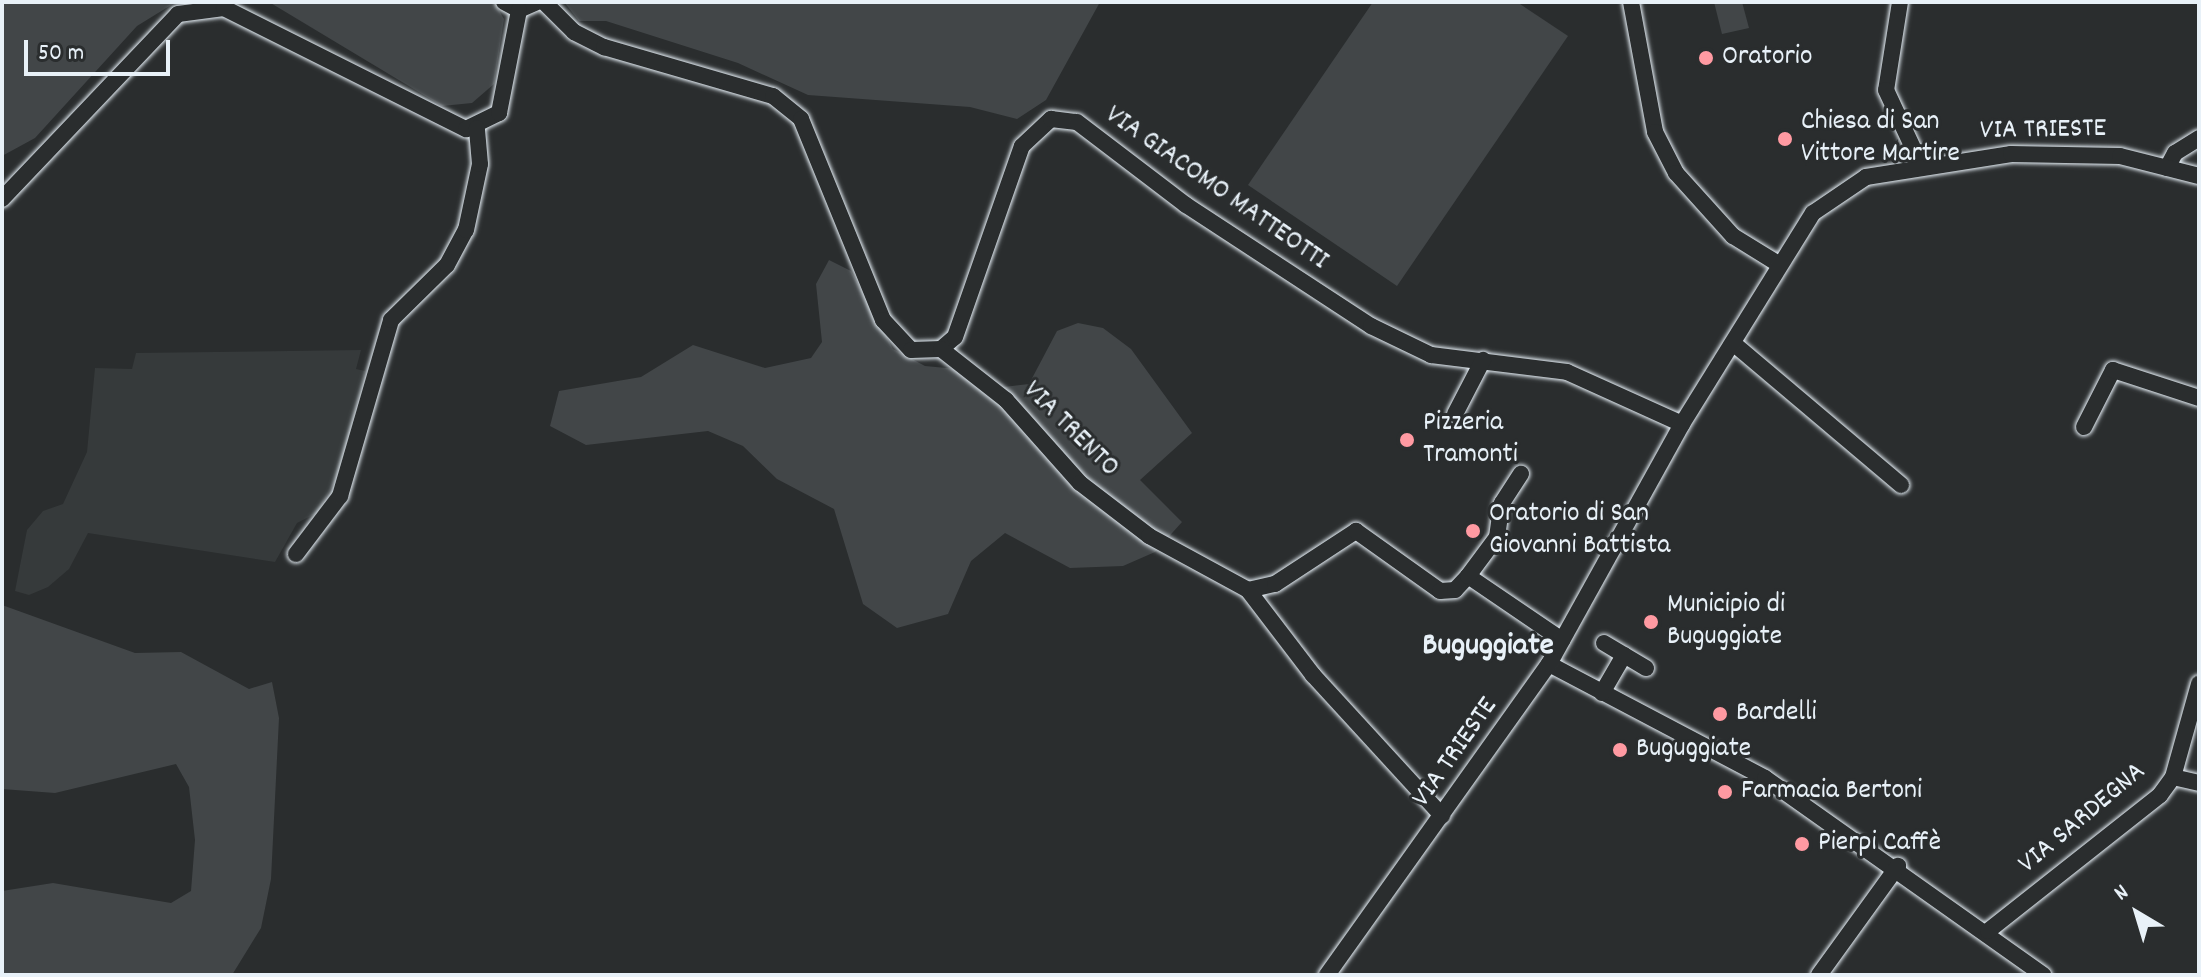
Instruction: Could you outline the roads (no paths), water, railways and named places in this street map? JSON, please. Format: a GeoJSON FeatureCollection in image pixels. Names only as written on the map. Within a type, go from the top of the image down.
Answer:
{"type":"FeatureCollection","features":[{"type":"Feature","properties":{"kind":"street"},"geometry":{"type":"LineString","coordinates":[[2,199],[159,28],[199,7],[244,17],[455,125],[477,128],[499,113],[508,86],[511,6],[537,2]]}},
{"type":"Feature","properties":{"kind":"street"},"geometry":{"type":"LineString","coordinates":[[544,2],[574,32],[604,47],[773,96],[801,119],[883,320],[911,350],[941,349]]}},
{"type":"Feature","properties":{"kind":"street"},"geometry":{"type":"LineString","coordinates":[[1631,2],[1651,119],[1676,173],[1733,236],[1780,265]]}},
{"type":"Feature","properties":{"kind":"street"},"geometry":{"type":"LineString","coordinates":[[1900,2],[1886,90],[1920,163]]}},
{"type":"Feature","properties":{"kind":"street","name":"VIA GIACOMO MATTEOTTI"},"geometry":{"type":"LineString","coordinates":[[941,349],[955,337],[1022,146],[1051,119],[1077,122],[1186,205],[1371,326],[1431,355],[1567,372],[1682,424]]}},
{"type":"Feature","properties":{"kind":"street"},"geometry":{"type":"LineString","coordinates":[[296,554],[344,488],[391,320],[447,265],[466,230],[480,164],[477,128]]}},
{"type":"Feature","properties":{"kind":"street"},"geometry":{"type":"LineString","coordinates":[[2167,168],[2175,153],[2199,138]]}},
{"type":"Feature","properties":{"kind":"street","name":"VIA TRIESTE"},"geometry":{"type":"LineString","coordinates":[[1327,975],[1549,664],[1682,424],[1813,213],[1838,190],[1920,163],[2068,153],[2199,176]]}},
{"type":"Feature","properties":{"kind":"street"},"geometry":{"type":"LineString","coordinates":[[1733,343],[1901,485]]}},
{"type":"Feature","properties":{"kind":"street","name":"VIA TRENTO"},"geometry":{"type":"LineString","coordinates":[[941,349],[1006,400],[1080,483],[1149,536],[1248,590],[1313,675],[1442,816]]}},
{"type":"Feature","properties":{"kind":"street"},"geometry":{"type":"LineString","coordinates":[[1455,414],[1483,360]]}},
{"type":"Feature","properties":{"kind":"street"},"geometry":{"type":"LineString","coordinates":[[2084,427],[2113,370],[2199,398]]}},
{"type":"Feature","properties":{"kind":"street"},"geometry":{"type":"LineString","coordinates":[[1248,590],[1275,584],[1356,531],[1440,591],[1455,590],[1497,537],[1502,503],[1521,474]]}},
{"type":"Feature","properties":{"kind":"street"},"geometry":{"type":"LineString","coordinates":[[1468,576],[1562,640]]}},
{"type":"Feature","properties":{"kind":"street"},"geometry":{"type":"LineString","coordinates":[[1604,643],[1646,668]]}},
{"type":"Feature","properties":{"kind":"street"},"geometry":{"type":"LineString","coordinates":[[1602,693],[1624,655]]}},
{"type":"Feature","properties":{"kind":"street"},"geometry":{"type":"LineString","coordinates":[[1549,664],[1765,778],[1898,866],[2043,975]]}},
{"type":"Feature","properties":{"kind":"street","name":"VIA SARDEGNA"},"geometry":{"type":"LineString","coordinates":[[1988,931],[2160,795],[2173,777],[2199,684]]}},
{"type":"Feature","properties":{"kind":"street"},"geometry":{"type":"LineString","coordinates":[[2173,777],[2199,783]]}},
{"type":"Feature","properties":{"kind":"street"},"geometry":{"type":"LineString","coordinates":[[1819,975],[1898,866]]}},
{"type":"Feature","properties":{"kind":"place","name":"Oratorio"},"geometry":{"type":"Point","coordinates":[1706,58]}},
{"type":"Feature","properties":{"kind":"place","name":"Chiesa di San Vittore Martire"},"geometry":{"type":"Point","coordinates":[1785,139]}},
{"type":"Feature","properties":{"kind":"place","name":"Pizzeria Tramonti"},"geometry":{"type":"Point","coordinates":[1407,440]}},
{"type":"Feature","properties":{"kind":"place","name":"Oratorio di San Giovanni Battista"},"geometry":{"type":"Point","coordinates":[1473,531]}},
{"type":"Feature","properties":{"kind":"place","name":"Municipio di Buguggiate"},"geometry":{"type":"Point","coordinates":[1651,622]}},
{"type":"Feature","properties":{"kind":"place","name":"Bardelli"},"geometry":{"type":"Point","coordinates":[1720,714]}},
{"type":"Feature","properties":{"kind":"place","name":"Buguggiate"},"geometry":{"type":"Point","coordinates":[1620,750]}},
{"type":"Feature","properties":{"kind":"place","name":"Farmacia Bertoni"},"geometry":{"type":"Point","coordinates":[1725,792]}},
{"type":"Feature","properties":{"kind":"place","name":"Pierpi Caffè"},"geometry":{"type":"Point","coordinates":[1802,844]}},
{"type":"Feature","properties":{"kind":"district","name":"Buguggiate"},"geometry":{"type":"Point","coordinates":[1488,647]}}]}
